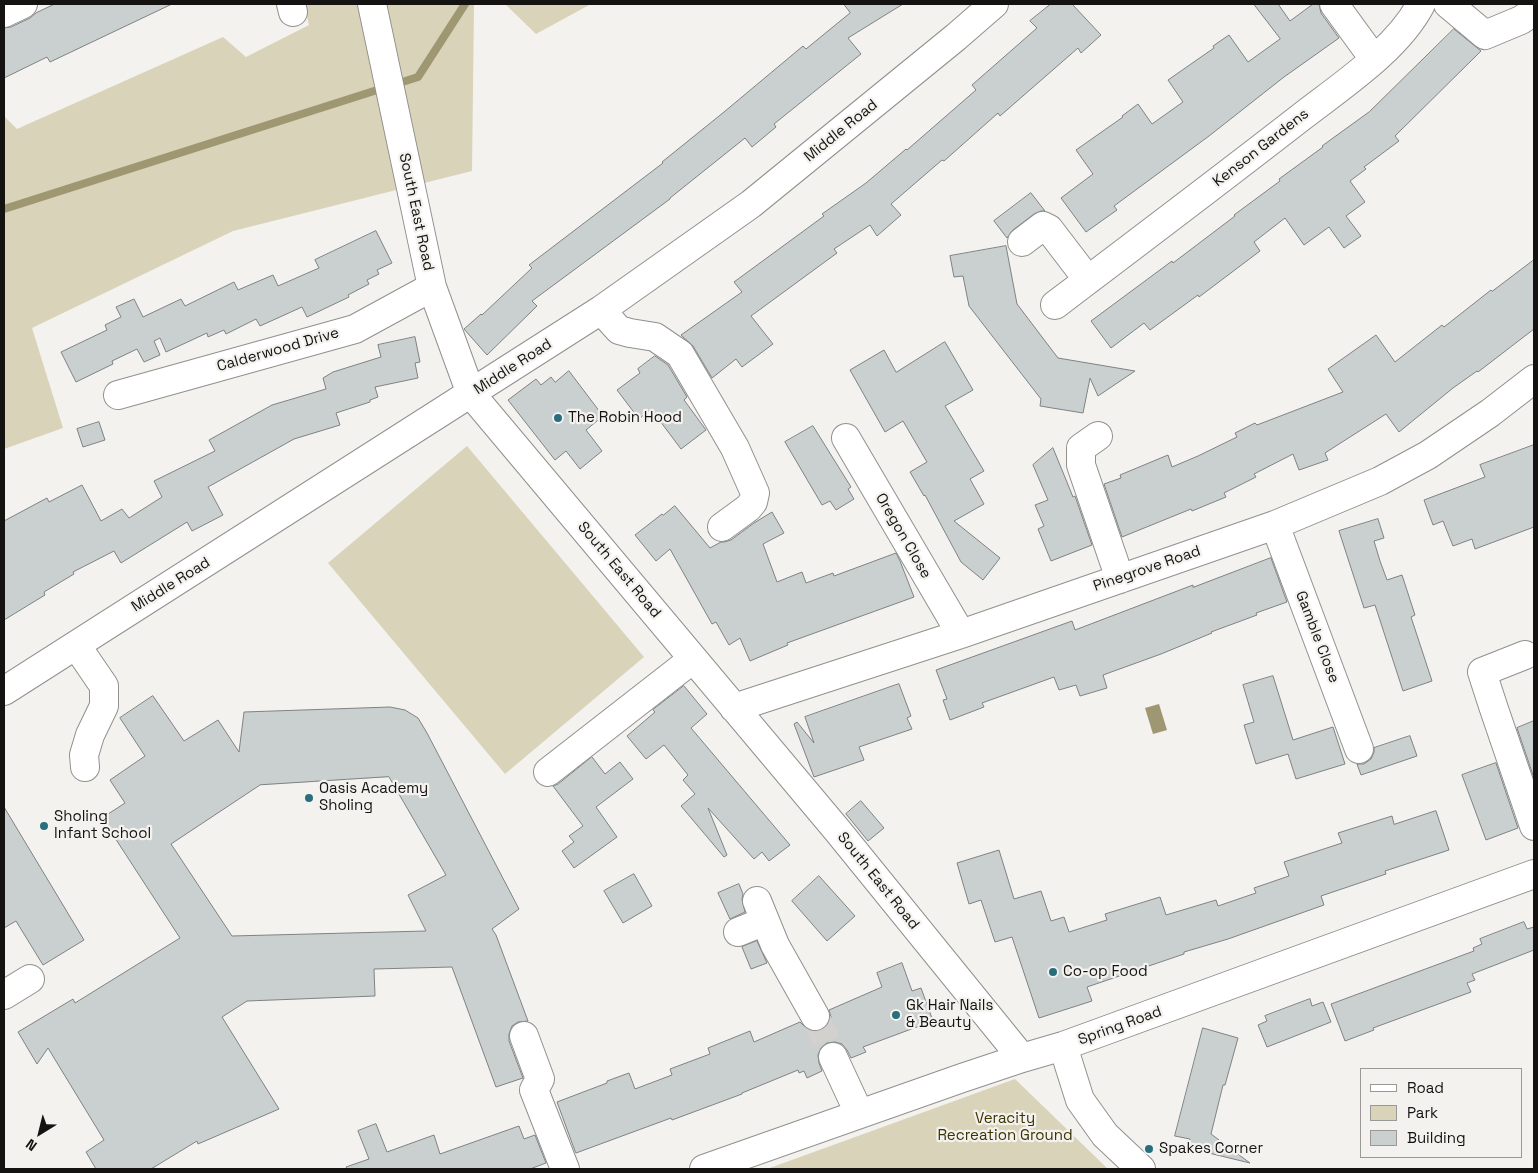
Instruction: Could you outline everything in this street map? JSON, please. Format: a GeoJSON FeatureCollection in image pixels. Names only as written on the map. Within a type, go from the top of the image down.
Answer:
{"type":"FeatureCollection","features":[{"type":"Feature","properties":{"kind":"street"},"geometry":{"type":"LineString","coordinates":[[4,13],[23,4]]}},
{"type":"Feature","properties":{"kind":"street","name":"South East Road"},"geometry":{"type":"LineString","coordinates":[[372,4],[432,287],[471,394],[837,830],[1022,1058]]}},
{"type":"Feature","properties":{"kind":"street","name":"Middle Road"},"geometry":{"type":"LineString","coordinates":[[4,691],[601,310],[751,204],[956,38],[994,4]]}},
{"type":"Feature","properties":{"kind":"street"},"geometry":{"type":"LineString","coordinates":[[1334,4],[1374,60]]}},
{"type":"Feature","properties":{"kind":"street","name":"Kenson Gardens"},"geometry":{"type":"LineString","coordinates":[[1055,305],[1374,60],[1415,15],[1421,4]]}},
{"type":"Feature","properties":{"kind":"street"},"geometry":{"type":"LineString","coordinates":[[1448,4],[1485,35],[1520,20],[1534,11]]}},
{"type":"Feature","properties":{"kind":"street"},"geometry":{"type":"LineString","coordinates":[[1022,242],[1043,226],[1049,229],[1067,250],[1088,280]]}},
{"type":"Feature","properties":{"kind":"street","name":"Calderwood Drive"},"geometry":{"type":"LineString","coordinates":[[118,395],[355,328],[432,287]]}},
{"type":"Feature","properties":{"kind":"street"},"geometry":{"type":"LineString","coordinates":[[601,310],[619,330],[630,334],[655,337],[680,354],[735,448],[755,493],[753,502],[748,508],[722,527]]}},
{"type":"Feature","properties":{"kind":"street","name":"Pinegrove Road"},"geometry":{"type":"LineString","coordinates":[[734,708],[961,634],[1275,525],[1380,481],[1428,455],[1490,413],[1534,379]]}},
{"type":"Feature","properties":{"kind":"street"},"geometry":{"type":"LineString","coordinates":[[1098,436],[1081,448],[1081,465],[1120,578]]}},
{"type":"Feature","properties":{"kind":"street","name":"Oregon Close"},"geometry":{"type":"LineString","coordinates":[[846,438],[961,634]]}},
{"type":"Feature","properties":{"kind":"street","name":"Gamble Close"},"geometry":{"type":"LineString","coordinates":[[1275,525],[1359,749]]}},
{"type":"Feature","properties":{"kind":"street"},"geometry":{"type":"LineString","coordinates":[[76,646],[104,686],[104,706],[90,735],[84,755],[85,767]]}},
{"type":"Feature","properties":{"kind":"street"},"geometry":{"type":"LineString","coordinates":[[1525,655],[1482,672],[1534,826]]}},
{"type":"Feature","properties":{"kind":"street"},"geometry":{"type":"LineString","coordinates":[[548,772],[693,659]]}},
{"type":"Feature","properties":{"kind":"street","name":"Spring Road"},"geometry":{"type":"LineString","coordinates":[[704,1169],[1022,1058],[1063,1046],[1534,874]]}},
{"type":"Feature","properties":{"kind":"street"},"geometry":{"type":"LineString","coordinates":[[738,932],[761,911],[776,945],[815,1016]]}},
{"type":"Feature","properties":{"kind":"street"},"geometry":{"type":"LineString","coordinates":[[4,995],[30,979]]}},
{"type":"Feature","properties":{"kind":"street"},"geometry":{"type":"LineString","coordinates":[[524,1036],[540,1078],[534,1090],[565,1169]]}},
{"type":"Feature","properties":{"kind":"street"},"geometry":{"type":"LineString","coordinates":[[1063,1046],[1080,1100],[1105,1135],[1141,1169]]}},
{"type":"Feature","properties":{"kind":"street"},"geometry":{"type":"LineString","coordinates":[[834,1057],[859,1114]]}},
{"type":"Feature","properties":{"kind":"green space"},"geometry":{"type":"Polygon","coordinates":[[[304,4],[474,4],[472,171],[233,231],[32,328],[63,428],[4,449],[4,116],[17,129],[223,37],[246,57],[309,25],[304,4]]]}},
{"type":"Feature","properties":{"kind":"green space"},"geometry":{"type":"Polygon","coordinates":[[[505,4],[591,4],[536,34],[505,4]]]}},
{"type":"Feature","properties":{"kind":"green space"},"geometry":{"type":"Polygon","coordinates":[[[467,446],[644,657],[505,774],[328,563],[467,446]]]}},
{"type":"Feature","properties":{"kind":"green space","name":"Veracity Recreation Ground"},"geometry":{"type":"Polygon","coordinates":[[[1015,1079],[1108,1169],[767,1169],[1015,1079]]]}},
{"type":"Feature","properties":{"kind":"shaded area"},"geometry":{"type":"Polygon","coordinates":[[[1159,704],[1167,730],[1153,734],[1145,708],[1159,704]]]}},
{"type":"Feature","properties":{"kind":"building"},"geometry":{"type":"Polygon","coordinates":[[[55,4],[172,4],[50,62],[47,57],[4,78],[4,28],[11,27],[55,4]]]}},
{"type":"Feature","properties":{"kind":"building"},"geometry":{"type":"Polygon","coordinates":[[[844,4],[903,4],[848,38],[861,54],[774,124],[776,127],[752,147],[745,138],[670,199],[532,301],[537,306],[487,355],[464,329],[482,315],[532,268],[529,265],[663,163],[803,46],[806,49],[850,13],[844,4]]]}},
{"type":"Feature","properties":{"kind":"building"},"geometry":{"type":"Polygon","coordinates":[[[1051,4],[1072,4],[1101,35],[1081,53],[1078,48],[1000,116],[998,113],[944,161],[942,160],[891,204],[901,215],[877,236],[870,225],[834,249],[837,253],[751,316],[773,344],[742,367],[736,359],[712,378],[693,346],[681,335],[742,292],[734,282],[824,216],[822,214],[866,183],[976,90],[972,85],[1037,28],[1030,21],[1051,4]]]}},
{"type":"Feature","properties":{"kind":"building"},"geometry":{"type":"Polygon","coordinates":[[[1254,4],[1278,4],[1290,21],[1313,4],[1319,4],[1321,13],[1339,38],[1284,77],[1209,136],[1114,206],[1117,210],[1086,232],[1061,198],[1093,174],[1076,150],[1123,117],[1138,104],[1152,124],[1183,102],[1168,80],[1214,48],[1213,46],[1229,35],[1248,62],[1280,39],[1254,4]]]}},
{"type":"Feature","properties":{"kind":"building"},"geometry":{"type":"Polygon","coordinates":[[[1454,29],[1481,51],[1395,136],[1399,141],[1364,167],[1366,169],[1350,181],[1365,202],[1346,216],[1361,236],[1344,248],[1329,227],[1304,245],[1285,218],[1254,242],[1260,251],[1199,297],[1198,295],[1150,330],[1144,323],[1111,348],[1091,321],[1172,261],[1173,263],[1280,181],[1279,179],[1369,112],[1454,29]]]}},
{"type":"Feature","properties":{"kind":"building"},"geometry":{"type":"Polygon","coordinates":[[[1031,193],[1045,211],[1034,214],[1013,230],[1007,238],[994,221],[1031,193]]]}},
{"type":"Feature","properties":{"kind":"building"},"geometry":{"type":"Polygon","coordinates":[[[376,231],[392,263],[377,270],[379,274],[367,280],[369,284],[348,295],[349,297],[307,317],[302,307],[260,326],[256,319],[226,334],[224,330],[208,337],[207,333],[166,352],[160,338],[154,341],[160,355],[144,362],[137,349],[112,361],[113,364],[76,382],[61,352],[107,330],[105,325],[121,317],[116,307],[134,299],[143,317],[181,299],[185,306],[234,282],[238,290],[273,275],[278,286],[319,268],[315,260],[376,231]]]}},
{"type":"Feature","properties":{"kind":"building"},"geometry":{"type":"Polygon","coordinates":[[[1006,246],[1017,304],[1058,358],[1135,371],[1098,396],[1090,378],[1083,413],[1040,406],[1041,399],[969,306],[963,276],[954,277],[950,256],[1006,246]]]}},
{"type":"Feature","properties":{"kind":"building"},"geometry":{"type":"Polygon","coordinates":[[[1534,260],[1534,329],[1478,372],[1453,388],[1399,432],[1386,414],[1325,453],[1328,460],[1299,470],[1293,454],[1254,474],[1256,477],[1224,493],[1226,497],[1122,537],[1104,484],[1121,478],[1120,475],[1168,455],[1172,467],[1237,437],[1235,433],[1255,423],[1257,425],[1343,392],[1328,369],[1376,335],[1395,362],[1442,325],[1444,327],[1491,290],[1534,260]]]}},
{"type":"Feature","properties":{"kind":"building"},"geometry":{"type":"Polygon","coordinates":[[[415,337],[420,362],[415,363],[418,378],[375,387],[378,397],[370,400],[370,402],[336,413],[340,425],[294,439],[208,487],[223,515],[192,531],[187,522],[121,563],[114,551],[73,572],[74,574],[44,592],[45,595],[4,620],[4,521],[47,498],[49,502],[82,485],[101,521],[122,509],[129,518],[162,497],[154,481],[215,451],[209,440],[272,405],[326,389],[323,378],[333,372],[381,357],[378,345],[415,337]]]}},
{"type":"Feature","properties":{"kind":"building"},"geometry":{"type":"Polygon","coordinates":[[[945,342],[973,390],[945,406],[984,471],[970,479],[984,504],[954,521],[1000,558],[983,580],[961,562],[925,495],[910,472],[927,462],[903,421],[885,432],[850,370],[884,350],[896,372],[945,342]]]}},
{"type":"Feature","properties":{"kind":"building"},"geometry":{"type":"Polygon","coordinates":[[[655,356],[668,365],[687,397],[684,400],[706,430],[681,449],[651,409],[639,419],[617,390],[640,373],[638,369],[655,356]]]}},
{"type":"Feature","properties":{"kind":"building","name":"The Robin Hood"},"geometry":{"type":"Polygon","coordinates":[[[569,371],[603,416],[586,430],[602,451],[580,469],[566,451],[555,460],[508,400],[536,379],[541,385],[551,377],[555,382],[569,371]]]}},
{"type":"Feature","properties":{"kind":"building"},"geometry":{"type":"Polygon","coordinates":[[[99,422],[105,440],[83,447],[77,429],[99,422]]]}},
{"type":"Feature","properties":{"kind":"building"},"geometry":{"type":"Polygon","coordinates":[[[813,426],[851,487],[848,489],[854,499],[836,510],[830,501],[822,505],[785,442],[813,426]]]}},
{"type":"Feature","properties":{"kind":"building"},"geometry":{"type":"Polygon","coordinates":[[[1534,445],[1534,527],[1475,549],[1472,539],[1453,546],[1443,521],[1433,525],[1424,500],[1485,477],[1480,465],[1534,445]]]}},
{"type":"Feature","properties":{"kind":"building"},"geometry":{"type":"Polygon","coordinates":[[[1053,448],[1073,497],[1075,496],[1092,545],[1051,561],[1038,529],[1044,526],[1035,505],[1048,500],[1033,465],[1053,448]]]}},
{"type":"Feature","properties":{"kind":"building"},"geometry":{"type":"Polygon","coordinates":[[[675,506],[710,548],[721,542],[731,540],[772,512],[784,533],[763,544],[777,582],[802,572],[806,583],[833,573],[834,576],[896,553],[914,597],[787,643],[788,645],[750,661],[740,638],[729,645],[716,622],[712,624],[670,549],[656,561],[635,535],[675,506]]]}},
{"type":"Feature","properties":{"kind":"building"},"geometry":{"type":"Polygon","coordinates":[[[1378,519],[1384,538],[1374,541],[1380,561],[1387,580],[1402,575],[1415,615],[1411,617],[1432,681],[1403,691],[1375,605],[1364,608],[1339,531],[1378,519]]]}},
{"type":"Feature","properties":{"kind":"building"},"geometry":{"type":"Polygon","coordinates":[[[1271,558],[1287,602],[1256,613],[1257,615],[1211,632],[1161,654],[1103,675],[1107,688],[1080,696],[1076,685],[1059,690],[1054,677],[982,703],[984,707],[950,720],[943,700],[947,699],[936,670],[1072,621],[1075,630],[1193,585],[1193,587],[1271,558]]]}},
{"type":"Feature","properties":{"kind":"building"},"geometry":{"type":"Polygon","coordinates":[[[1273,676],[1293,740],[1333,727],[1345,764],[1296,779],[1288,754],[1256,764],[1244,725],[1254,722],[1243,685],[1273,676]]]}},
{"type":"Feature","properties":{"kind":"building"},"geometry":{"type":"Polygon","coordinates":[[[899,684],[911,716],[907,718],[912,729],[859,747],[864,760],[814,777],[794,724],[797,722],[814,743],[805,717],[899,684]]]}},
{"type":"Feature","properties":{"kind":"building"},"geometry":{"type":"Polygon","coordinates":[[[684,686],[707,714],[691,728],[790,845],[769,861],[762,852],[754,859],[708,808],[727,855],[724,857],[681,806],[695,794],[683,780],[688,775],[664,745],[646,759],[627,736],[655,712],[653,710],[684,686]]]}},
{"type":"Feature","properties":{"kind":"building"},"geometry":{"type":"Polygon","coordinates":[[[153,696],[184,741],[218,720],[239,752],[244,712],[390,707],[405,710],[418,718],[519,909],[492,929],[496,935],[528,1021],[518,1022],[512,1026],[509,1034],[509,1041],[523,1078],[496,1087],[452,967],[374,969],[375,996],[247,1001],[222,1017],[279,1109],[198,1144],[197,1141],[151,1169],[96,1169],[86,1152],[104,1140],[48,1048],[37,1064],[18,1032],[73,999],[75,1003],[180,938],[102,818],[125,803],[110,780],[145,756],[120,718],[153,696]],[[389,777],[260,785],[171,844],[232,936],[426,931],[408,895],[446,875],[389,777]]]}},
{"type":"Feature","properties":{"kind":"building"},"geometry":{"type":"Polygon","coordinates":[[[1534,721],[1534,778],[1517,728],[1534,721]]]}},
{"type":"Feature","properties":{"kind":"building"},"geometry":{"type":"Polygon","coordinates":[[[1410,736],[1417,756],[1361,775],[1357,764],[1364,764],[1371,759],[1374,748],[1410,736]]]}},
{"type":"Feature","properties":{"kind":"building"},"geometry":{"type":"Polygon","coordinates":[[[592,757],[605,774],[620,762],[633,779],[596,807],[617,837],[574,868],[562,851],[574,842],[569,836],[583,826],[553,786],[592,757]]]}},
{"type":"Feature","properties":{"kind":"building"},"geometry":{"type":"Polygon","coordinates":[[[1496,763],[1518,828],[1486,840],[1462,775],[1496,763]]]}},
{"type":"Feature","properties":{"kind":"building"},"geometry":{"type":"Polygon","coordinates":[[[861,801],[884,828],[868,841],[846,814],[861,801]]]}},
{"type":"Feature","properties":{"kind":"building"},"geometry":{"type":"Polygon","coordinates":[[[4,807],[84,940],[43,965],[16,921],[4,928],[4,807]]]}},
{"type":"Feature","properties":{"kind":"building"},"geometry":{"type":"Polygon","coordinates":[[[1436,811],[1449,850],[1385,871],[1386,874],[1321,896],[1324,905],[1087,987],[1092,1001],[1039,1018],[1012,937],[995,942],[981,900],[969,904],[957,863],[999,850],[1014,899],[1041,891],[1051,921],[1064,917],[1069,932],[1107,920],[1105,914],[1160,897],[1166,915],[1216,900],[1218,906],[1256,893],[1254,888],[1289,876],[1284,862],[1342,843],[1338,833],[1392,816],[1394,824],[1436,811]]]}},
{"type":"Feature","properties":{"kind":"building"},"geometry":{"type":"Polygon","coordinates":[[[634,874],[652,906],[623,923],[604,891],[634,874]]]}},
{"type":"Feature","properties":{"kind":"building"},"geometry":{"type":"Polygon","coordinates":[[[819,876],[855,916],[827,941],[792,901],[819,876]]]}},
{"type":"Feature","properties":{"kind":"building"},"geometry":{"type":"Polygon","coordinates":[[[739,884],[743,894],[742,899],[745,912],[730,919],[718,893],[739,884]]]}},
{"type":"Feature","properties":{"kind":"building"},"geometry":{"type":"Polygon","coordinates":[[[1524,922],[1527,929],[1534,927],[1534,950],[1472,974],[1475,980],[1467,983],[1471,992],[1373,1028],[1374,1030],[1345,1041],[1331,1004],[1474,951],[1473,948],[1482,944],[1480,939],[1524,922]]]}},
{"type":"Feature","properties":{"kind":"building"},"geometry":{"type":"Polygon","coordinates":[[[757,941],[767,963],[751,969],[742,947],[757,941]]]}},
{"type":"Feature","properties":{"kind":"building"},"geometry":{"type":"Polygon","coordinates":[[[902,963],[912,991],[921,988],[933,1021],[863,1047],[866,1052],[851,1058],[842,1044],[835,1042],[827,1043],[821,1048],[818,1055],[822,1071],[807,1078],[804,1071],[799,1073],[798,1070],[742,1094],[576,1153],[557,1102],[629,1073],[635,1089],[672,1075],[670,1069],[710,1054],[708,1048],[750,1031],[754,1042],[800,1022],[808,1030],[815,1032],[822,1030],[829,1024],[831,1017],[829,1010],[882,987],[877,973],[902,963]]]}},
{"type":"Feature","properties":{"kind":"building"},"geometry":{"type":"Polygon","coordinates":[[[1310,999],[1312,1006],[1323,1002],[1331,1022],[1267,1047],[1258,1025],[1267,1021],[1265,1016],[1310,999]]]}},
{"type":"Feature","properties":{"kind":"building"},"geometry":{"type":"Polygon","coordinates":[[[1203,1028],[1238,1038],[1225,1085],[1223,1085],[1211,1134],[1250,1163],[1188,1148],[1190,1139],[1175,1136],[1203,1028]]]}},
{"type":"Feature","properties":{"kind":"building"},"geometry":{"type":"Polygon","coordinates":[[[376,1124],[387,1152],[434,1135],[440,1154],[519,1126],[524,1139],[535,1135],[546,1163],[530,1169],[347,1169],[346,1167],[369,1159],[358,1131],[376,1124]]]}},
{"type":"Feature","properties":{"kind":"waterway"},"geometry":{"type":"LineString","coordinates":[[4,209],[418,77],[465,4]]}},
{"type":"Feature","properties":{"kind":"tunnel"},"geometry":{"type":"LineString","coordinates":[[815,1016],[833,1057]]}},
{"type":"Feature","properties":{"kind":"place","name":"The Robin Hood"},"geometry":{"type":"Point","coordinates":[558,418]}},
{"type":"Feature","properties":{"kind":"place","name":"Oasis Academy Sholing"},"geometry":{"type":"Point","coordinates":[309,798]}},
{"type":"Feature","properties":{"kind":"place","name":"Sholing Infant School"},"geometry":{"type":"Point","coordinates":[44,826]}},
{"type":"Feature","properties":{"kind":"place","name":"Co-op Food"},"geometry":{"type":"Point","coordinates":[1053,972]}},
{"type":"Feature","properties":{"kind":"place","name":"Gk Hair Nails & Beauty"},"geometry":{"type":"Point","coordinates":[896,1015]}},
{"type":"Feature","properties":{"kind":"place","name":"Spakes Corner"},"geometry":{"type":"Point","coordinates":[1149,1149]}}]}
